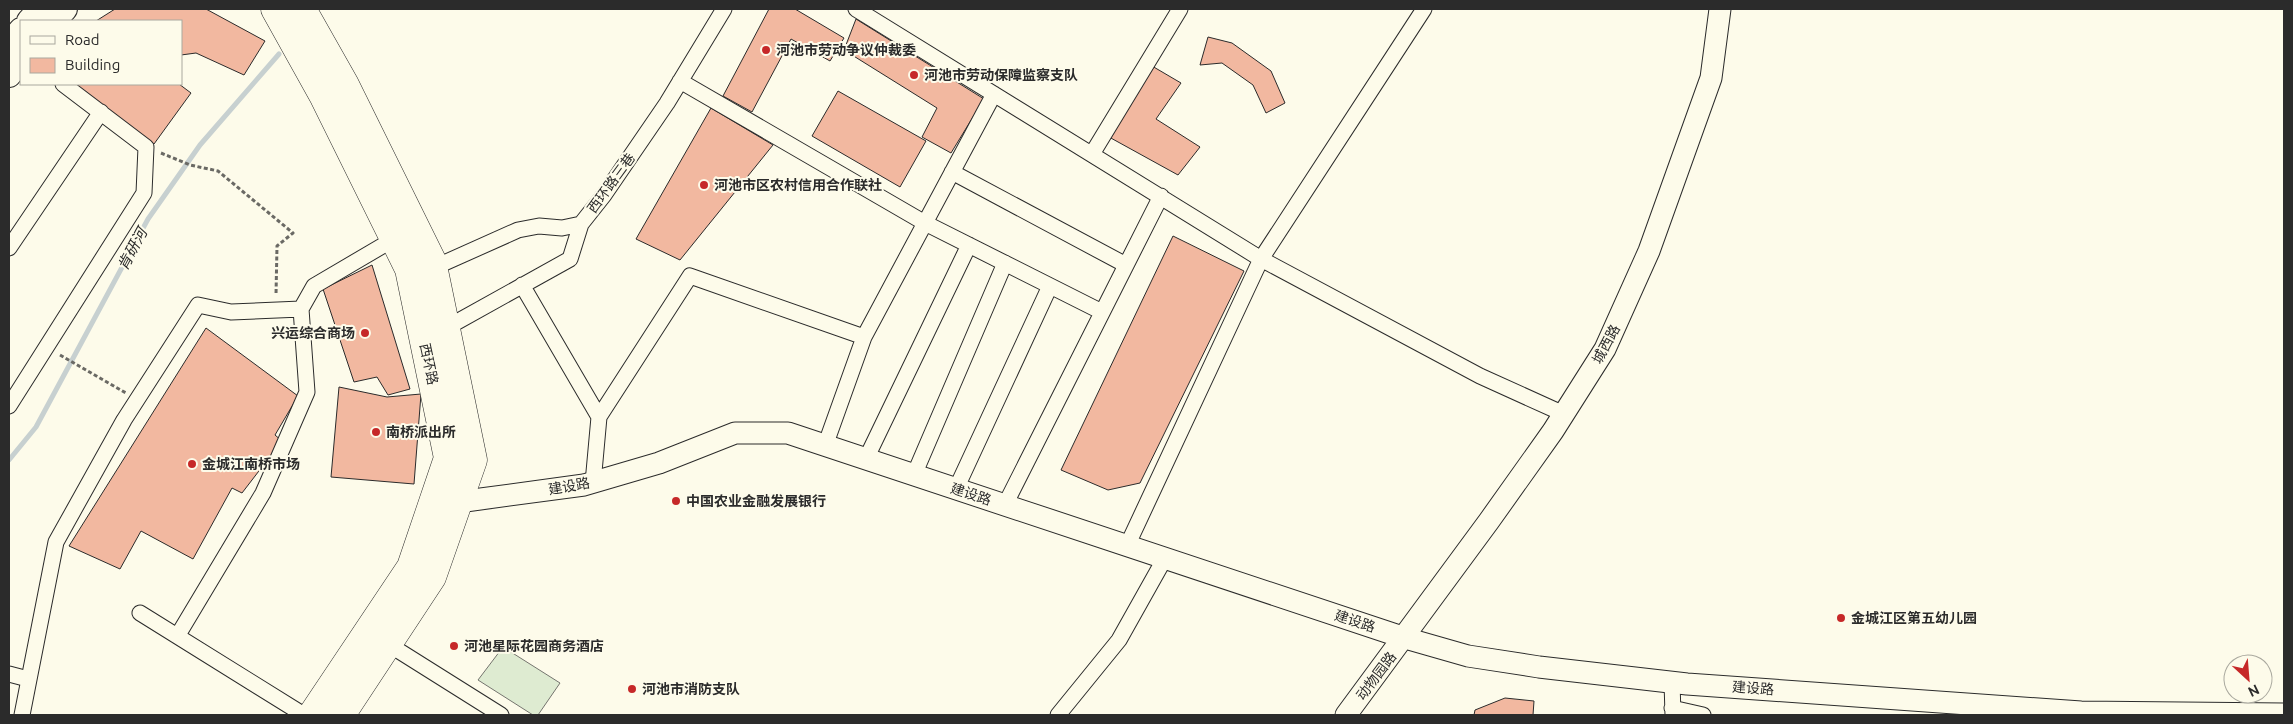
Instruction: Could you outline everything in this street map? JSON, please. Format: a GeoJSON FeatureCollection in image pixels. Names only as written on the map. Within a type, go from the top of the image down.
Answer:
{"type":"FeatureCollection","features":[{"type":"Feature","properties":{"kind":"highway","name":"西环路"},"geometry":{"type":"LineString","coordinates":[[281,10],[409,268],[448,458],[411,567],[312,715]]}},
{"type":"Feature","properties":{"kind":"highway","name":"西环路"},"geometry":{"type":"LineString","coordinates":[[281,10],[345,85],[432,260],[473,460],[432,577],[341,715]]}},
{"type":"Feature","properties":{"kind":"main road"},"geometry":{"type":"LineString","coordinates":[[30,20],[40,9]]}},
{"type":"Feature","properties":{"kind":"main road"},"geometry":{"type":"LineString","coordinates":[[55,20],[65,9]]}},
{"type":"Feature","properties":{"kind":"main road"},"geometry":{"type":"LineString","coordinates":[[9,44],[20,31]]}},
{"type":"Feature","properties":{"kind":"main road"},"geometry":{"type":"LineString","coordinates":[[9,75],[20,59]]}},
{"type":"Feature","properties":{"kind":"street","name":"西环路三巷"},"geometry":{"type":"LineString","coordinates":[[433,268],[518,230],[540,226],[562,228],[581,224],[604,195],[680,81],[724,9]]}},
{"type":"Feature","properties":{"kind":"street"},"geometry":{"type":"LineString","coordinates":[[856,9],[1261,259],[1480,376],[1564,414]]}},
{"type":"Feature","properties":{"kind":"street"},"geometry":{"type":"LineString","coordinates":[[1092,154],[1180,9]]}},
{"type":"Feature","properties":{"kind":"street"},"geometry":{"type":"LineString","coordinates":[[1127,546],[1261,259],[1424,9]]}},
{"type":"Feature","properties":{"kind":"street","name":"城西路"},"geometry":{"type":"LineString","coordinates":[[1405,638],[1564,414],[1605,349],[1649,251],[1711,78],[1720,9]]}},
{"type":"Feature","properties":{"kind":"street"},"geometry":{"type":"LineString","coordinates":[[680,81],[925,223],[1102,312]]}},
{"type":"Feature","properties":{"kind":"street"},"geometry":{"type":"LineString","coordinates":[[9,406],[144,193],[146,146],[64,85]]}},
{"type":"Feature","properties":{"kind":"street"},"geometry":{"type":"LineString","coordinates":[[825,446],[864,337],[994,94]]}},
{"type":"Feature","properties":{"kind":"street"},"geometry":{"type":"LineString","coordinates":[[9,248],[101,112]]}},
{"type":"Feature","properties":{"kind":"street"},"geometry":{"type":"LineString","coordinates":[[952,172],[1126,265]]}},
{"type":"Feature","properties":{"kind":"street"},"geometry":{"type":"LineString","coordinates":[[1004,505],[1161,196]]}},
{"type":"Feature","properties":{"kind":"street"},"geometry":{"type":"LineString","coordinates":[[446,328],[570,259],[581,224]]}},
{"type":"Feature","properties":{"kind":"street"},"geometry":{"type":"LineString","coordinates":[[178,635],[263,492],[306,392],[301,309],[314,286],[394,239]]}},
{"type":"Feature","properties":{"kind":"street"},"geometry":{"type":"LineString","coordinates":[[866,459],[969,245]]}},
{"type":"Feature","properties":{"kind":"street"},"geometry":{"type":"LineString","coordinates":[[914,475],[1005,263]]}},
{"type":"Feature","properties":{"kind":"street"},"geometry":{"type":"LineString","coordinates":[[593,483],[599,417],[690,276],[864,337]]}},
{"type":"Feature","properties":{"kind":"street"},"geometry":{"type":"LineString","coordinates":[[522,285],[599,417]]}},
{"type":"Feature","properties":{"kind":"street"},"geometry":{"type":"LineString","coordinates":[[956,489],[1050,286]]}},
{"type":"Feature","properties":{"kind":"street"},"geometry":{"type":"LineString","coordinates":[[22,715],[56,542],[137,400],[198,305],[231,312],[301,309]]}},
{"type":"Feature","properties":{"kind":"street","name":"建设路"},"geometry":{"type":"LineString","coordinates":[[458,502],[593,483],[659,463],[735,434],[788,433],[1405,638],[1468,656],[1539,667],[1672,682],[2081,712],[2284,714]]}},
{"type":"Feature","properties":{"kind":"street"},"geometry":{"type":"LineString","coordinates":[[1058,715],[1119,640],[1165,558]]}},
{"type":"Feature","properties":{"kind":"street"},"geometry":{"type":"LineString","coordinates":[[140,614],[178,635],[304,715]]}},
{"type":"Feature","properties":{"kind":"street","name":"动物园路"},"geometry":{"type":"LineString","coordinates":[[1346,715],[1405,638]]}},
{"type":"Feature","properties":{"kind":"street"},"geometry":{"type":"LineString","coordinates":[[388,644],[501,715]]}},
{"type":"Feature","properties":{"kind":"street"},"geometry":{"type":"LineString","coordinates":[[9,674],[28,679]]}},
{"type":"Feature","properties":{"kind":"street"},"geometry":{"type":"LineString","coordinates":[[1672,682],[1673,711],[1703,715]]}},
{"type":"Feature","properties":{"kind":"path"},"geometry":{"type":"LineString","coordinates":[[177,159],[190,165],[218,171],[293,233],[277,246],[276,310]]}},
{"type":"Feature","properties":{"kind":"path"},"geometry":{"type":"LineString","coordinates":[[62,356],[137,400]]}},
{"type":"Feature","properties":{"kind":"green space"},"geometry":{"type":"Polygon","coordinates":[[[503,647],[560,683],[538,715],[533,715],[478,680],[503,647]]]}},
{"type":"Feature","properties":{"kind":"building"},"geometry":{"type":"Polygon","coordinates":[[[115,9],[206,9],[265,41],[244,75],[196,53],[182,55],[182,20],[98,20],[115,9]]]}},
{"type":"Feature","properties":{"kind":"building","name":"河池市劳动争议仲裁委"},"geometry":{"type":"Polygon","coordinates":[[[769,9],[795,9],[844,38],[830,61],[791,39],[752,112],[723,96],[769,9]]]}},
{"type":"Feature","properties":{"kind":"building","name":"河池市劳动保障监察支队"},"geometry":{"type":"Polygon","coordinates":[[[856,19],[984,99],[951,153],[922,137],[937,108],[844,50],[856,19]]]}},
{"type":"Feature","properties":{"kind":"building"},"geometry":{"type":"Polygon","coordinates":[[[1208,37],[1232,43],[1271,71],[1285,103],[1266,113],[1253,85],[1222,63],[1200,65],[1208,37]]]}},
{"type":"Feature","properties":{"kind":"building"},"geometry":{"type":"Polygon","coordinates":[[[1152,66],[1181,83],[1156,119],[1200,147],[1178,175],[1109,137],[1152,66]]]}},
{"type":"Feature","properties":{"kind":"building"},"geometry":{"type":"Polygon","coordinates":[[[71,85],[180,85],[191,93],[154,144],[71,85]]]}},
{"type":"Feature","properties":{"kind":"building"},"geometry":{"type":"Polygon","coordinates":[[[838,91],[926,141],[900,187],[812,136],[838,91]]]}},
{"type":"Feature","properties":{"kind":"building","name":"河池市区农村信用合作联社"},"geometry":{"type":"Polygon","coordinates":[[[711,108],[773,145],[680,260],[636,239],[711,108]]]}},
{"type":"Feature","properties":{"kind":"building"},"geometry":{"type":"Polygon","coordinates":[[[1173,236],[1244,271],[1140,483],[1108,490],[1061,470],[1173,236]]]}},
{"type":"Feature","properties":{"kind":"building","name":"兴运综合商场"},"geometry":{"type":"Polygon","coordinates":[[[372,265],[410,389],[388,395],[377,377],[354,382],[323,289],[372,265]]]}},
{"type":"Feature","properties":{"kind":"building","name":"金城江南桥市场"},"geometry":{"type":"Polygon","coordinates":[[[206,328],[298,396],[275,435],[282,441],[242,493],[232,488],[193,559],[141,531],[120,569],[69,546],[206,328]]]}},
{"type":"Feature","properties":{"kind":"building","name":"南桥派出所"},"geometry":{"type":"Polygon","coordinates":[[[339,387],[387,397],[421,394],[414,484],[331,477],[339,387]]]}},
{"type":"Feature","properties":{"kind":"building"},"geometry":{"type":"Polygon","coordinates":[[[1505,698],[1534,701],[1533,715],[1474,715],[1475,710],[1505,698]]]}},
{"type":"Feature","properties":{"kind":"waterway","name":"肯研河"},"geometry":{"type":"LineString","coordinates":[[9,460],[36,427],[148,219],[200,145],[279,54]]}},
{"type":"Feature","properties":{"kind":"place","name":"河池市劳动争议仲裁委"},"geometry":{"type":"Point","coordinates":[766,50]}},
{"type":"Feature","properties":{"kind":"place","name":"河池市劳动保障监察支队"},"geometry":{"type":"Point","coordinates":[914,75]}},
{"type":"Feature","properties":{"kind":"place","name":"河池市区农村信用合作联社"},"geometry":{"type":"Point","coordinates":[704,185]}},
{"type":"Feature","properties":{"kind":"place","name":"兴运综合商场"},"geometry":{"type":"Point","coordinates":[365,333]}},
{"type":"Feature","properties":{"kind":"place","name":"南桥派出所"},"geometry":{"type":"Point","coordinates":[376,432]}},
{"type":"Feature","properties":{"kind":"place","name":"金城江南桥市场"},"geometry":{"type":"Point","coordinates":[192,464]}},
{"type":"Feature","properties":{"kind":"place","name":"中国农业金融发展银行"},"geometry":{"type":"Point","coordinates":[676,501]}},
{"type":"Feature","properties":{"kind":"place","name":"金城江区第五幼儿园"},"geometry":{"type":"Point","coordinates":[1841,618]}},
{"type":"Feature","properties":{"kind":"place","name":"河池星际花园商务酒店"},"geometry":{"type":"Point","coordinates":[454,646]}},
{"type":"Feature","properties":{"kind":"place","name":"河池市消防支队"},"geometry":{"type":"Point","coordinates":[632,689]}}]}
